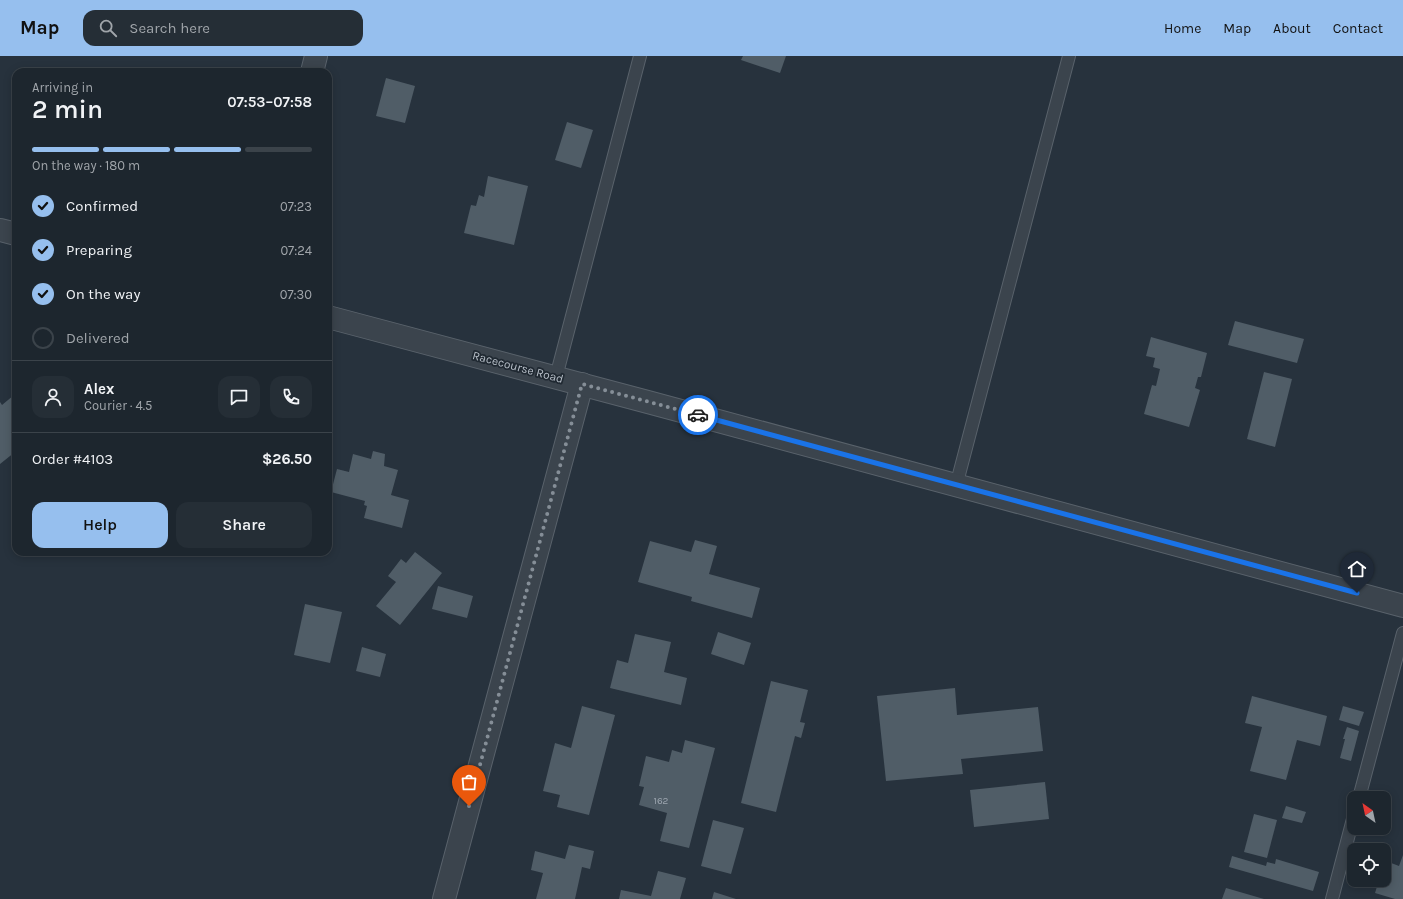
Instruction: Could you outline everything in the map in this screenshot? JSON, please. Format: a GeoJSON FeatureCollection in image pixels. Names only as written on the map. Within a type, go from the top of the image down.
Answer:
{"type":"FeatureCollection","features":[{"type":"Feature","properties":{"kind":"street"},"geometry":{"type":"LineString","coordinates":[[313,68],[316,56]]}},
{"type":"Feature","properties":{"kind":"street"},"geometry":{"type":"LineString","coordinates":[[0,230],[12,233]]}},
{"type":"Feature","properties":{"kind":"street","name":"Racecourse Road"},"geometry":{"type":"LineString","coordinates":[[332,318],[556,377],[1403,606]]}},
{"type":"Feature","properties":{"kind":"street"},"geometry":{"type":"LineString","coordinates":[[444,899],[582,384]]}},
{"type":"Feature","properties":{"kind":"lane"},"geometry":{"type":"LineString","coordinates":[[556,377],[640,56]]}},
{"type":"Feature","properties":{"kind":"lane"},"geometry":{"type":"LineString","coordinates":[[956,486],[1069,56]]}},
{"type":"Feature","properties":{"kind":"lane"},"geometry":{"type":"LineString","coordinates":[[1361,791],[1403,633]]}},
{"type":"Feature","properties":{"kind":"lane"},"geometry":{"type":"LineString","coordinates":[[1332,899],[1349,835]]}},
{"type":"Feature","properties":{"kind":"building"},"geometry":{"type":"Polygon","coordinates":[[[743,56],[786,56],[780,73],[741,60],[743,56]]]}},
{"type":"Feature","properties":{"kind":"building"},"geometry":{"type":"Polygon","coordinates":[[[386,78],[415,86],[405,123],[376,116],[386,78]]]}},
{"type":"Feature","properties":{"kind":"building"},"geometry":{"type":"Polygon","coordinates":[[[567,122],[593,130],[581,168],[555,160],[567,122]]]}},
{"type":"Feature","properties":{"kind":"building"},"geometry":{"type":"Polygon","coordinates":[[[488,176],[528,186],[514,245],[464,233],[471,205],[476,206],[479,195],[484,197],[488,176]]]}},
{"type":"Feature","properties":{"kind":"building"},"geometry":{"type":"Polygon","coordinates":[[[1235,321],[1304,339],[1297,363],[1228,345],[1235,321]]]}},
{"type":"Feature","properties":{"kind":"building"},"geometry":{"type":"Polygon","coordinates":[[[1151,337],[1207,353],[1201,377],[1198,377],[1195,388],[1200,390],[1189,427],[1144,414],[1152,385],[1156,386],[1160,369],[1153,367],[1155,358],[1146,356],[1151,337]]]}},
{"type":"Feature","properties":{"kind":"building"},"geometry":{"type":"Polygon","coordinates":[[[1264,372],[1292,379],[1275,447],[1247,439],[1264,372]]]}},
{"type":"Feature","properties":{"kind":"building"},"geometry":{"type":"Polygon","coordinates":[[[12,397],[12,454],[0,464],[0,402],[2,405],[12,397]]]}},
{"type":"Feature","properties":{"kind":"building"},"geometry":{"type":"Polygon","coordinates":[[[373,451],[385,454],[384,466],[398,470],[391,495],[409,500],[402,528],[364,518],[367,506],[364,505],[365,501],[332,492],[337,469],[349,472],[353,454],[371,459],[373,451]]]}},
{"type":"Feature","properties":{"kind":"building"},"geometry":{"type":"Polygon","coordinates":[[[695,540],[717,546],[709,574],[760,588],[752,618],[691,601],[692,597],[638,582],[650,541],[691,552],[695,540]]]}},
{"type":"Feature","properties":{"kind":"building"},"geometry":{"type":"Polygon","coordinates":[[[415,552],[442,573],[400,625],[376,606],[396,582],[388,576],[401,559],[406,563],[415,552]]]}},
{"type":"Feature","properties":{"kind":"building"},"geometry":{"type":"Polygon","coordinates":[[[438,586],[473,596],[467,618],[432,609],[438,586]]]}},
{"type":"Feature","properties":{"kind":"building"},"geometry":{"type":"Polygon","coordinates":[[[305,604],[342,612],[330,663],[294,655],[305,604]]]}},
{"type":"Feature","properties":{"kind":"building"},"geometry":{"type":"Polygon","coordinates":[[[718,632],[751,643],[744,665],[711,654],[718,632]]]}},
{"type":"Feature","properties":{"kind":"building"},"geometry":{"type":"Polygon","coordinates":[[[635,634],[671,642],[664,672],[687,678],[681,705],[610,688],[617,660],[628,663],[635,634]]]}},
{"type":"Feature","properties":{"kind":"building"},"geometry":{"type":"Polygon","coordinates":[[[362,647],[386,654],[380,677],[356,671],[362,647]]]}},
{"type":"Feature","properties":{"kind":"building"},"geometry":{"type":"Polygon","coordinates":[[[771,681],[808,690],[800,722],[805,723],[801,738],[795,736],[776,812],[741,803],[771,681]]]}},
{"type":"Feature","properties":{"kind":"building"},"geometry":{"type":"Polygon","coordinates":[[[955,688],[957,715],[1038,707],[1043,751],[961,759],[963,774],[886,781],[877,696],[955,688]]]}},
{"type":"Feature","properties":{"kind":"building"},"geometry":{"type":"Polygon","coordinates":[[[1252,696],[1327,716],[1320,746],[1297,740],[1286,780],[1250,771],[1262,727],[1245,723],[1252,696]]]}},
{"type":"Feature","properties":{"kind":"building"},"geometry":{"type":"Polygon","coordinates":[[[582,706],[615,715],[589,815],[557,807],[560,795],[543,791],[555,743],[571,748],[582,706]]]}},
{"type":"Feature","properties":{"kind":"building"},"geometry":{"type":"Polygon","coordinates":[[[1343,706],[1364,712],[1359,726],[1339,720],[1343,706]]]}},
{"type":"Feature","properties":{"kind":"building"},"geometry":{"type":"Polygon","coordinates":[[[1347,727],[1359,731],[1351,761],[1340,758],[1345,739],[1343,739],[1347,727]]]}},
{"type":"Feature","properties":{"kind":"building"},"geometry":{"type":"Polygon","coordinates":[[[685,740],[715,748],[689,848],[660,841],[667,813],[639,805],[644,787],[639,786],[646,756],[669,762],[672,750],[682,753],[685,740]]]}},
{"type":"Feature","properties":{"kind":"building"},"geometry":{"type":"Polygon","coordinates":[[[1045,782],[1049,819],[974,827],[970,790],[1045,782]]]}},
{"type":"Feature","properties":{"kind":"building"},"geometry":{"type":"Polygon","coordinates":[[[1286,806],[1306,812],[1302,823],[1282,818],[1286,806]]]}},
{"type":"Feature","properties":{"kind":"building"},"geometry":{"type":"Polygon","coordinates":[[[1254,814],[1277,820],[1267,858],[1244,852],[1254,814]]]}},
{"type":"Feature","properties":{"kind":"building"},"geometry":{"type":"Polygon","coordinates":[[[713,820],[744,828],[731,874],[701,866],[713,820]]]}},
{"type":"Feature","properties":{"kind":"building"},"geometry":{"type":"Polygon","coordinates":[[[569,845],[594,851],[590,869],[582,867],[575,899],[536,899],[543,873],[531,870],[535,851],[565,859],[569,845]]]}},
{"type":"Feature","properties":{"kind":"building"},"geometry":{"type":"Polygon","coordinates":[[[1403,855],[1403,899],[1395,899],[1375,893],[1377,887],[1391,887],[1391,863],[1399,866],[1403,855]]]}},
{"type":"Feature","properties":{"kind":"building"},"geometry":{"type":"Polygon","coordinates":[[[1232,856],[1266,866],[1267,862],[1275,864],[1276,859],[1319,872],[1313,891],[1229,867],[1232,856]]]}},
{"type":"Feature","properties":{"kind":"building"},"geometry":{"type":"Polygon","coordinates":[[[658,871],[686,878],[680,899],[619,899],[621,890],[651,896],[658,871]]]}},
{"type":"Feature","properties":{"kind":"building"},"geometry":{"type":"Polygon","coordinates":[[[1226,888],[1264,899],[1222,899],[1226,888]]]}},
{"type":"Feature","properties":{"kind":"building"},"geometry":{"type":"Polygon","coordinates":[[[714,892],[736,899],[712,899],[714,892]]]}},
{"type":"Feature","properties":{"kind":"way so far"},"geometry":{"type":"LineString","coordinates":[[469,806],[582,384],[698,415]]}},
{"type":"Feature","properties":{"kind":"route"},"geometry":{"type":"LineString","coordinates":[[698,415],[971,490],[1357,593]]}}]}
